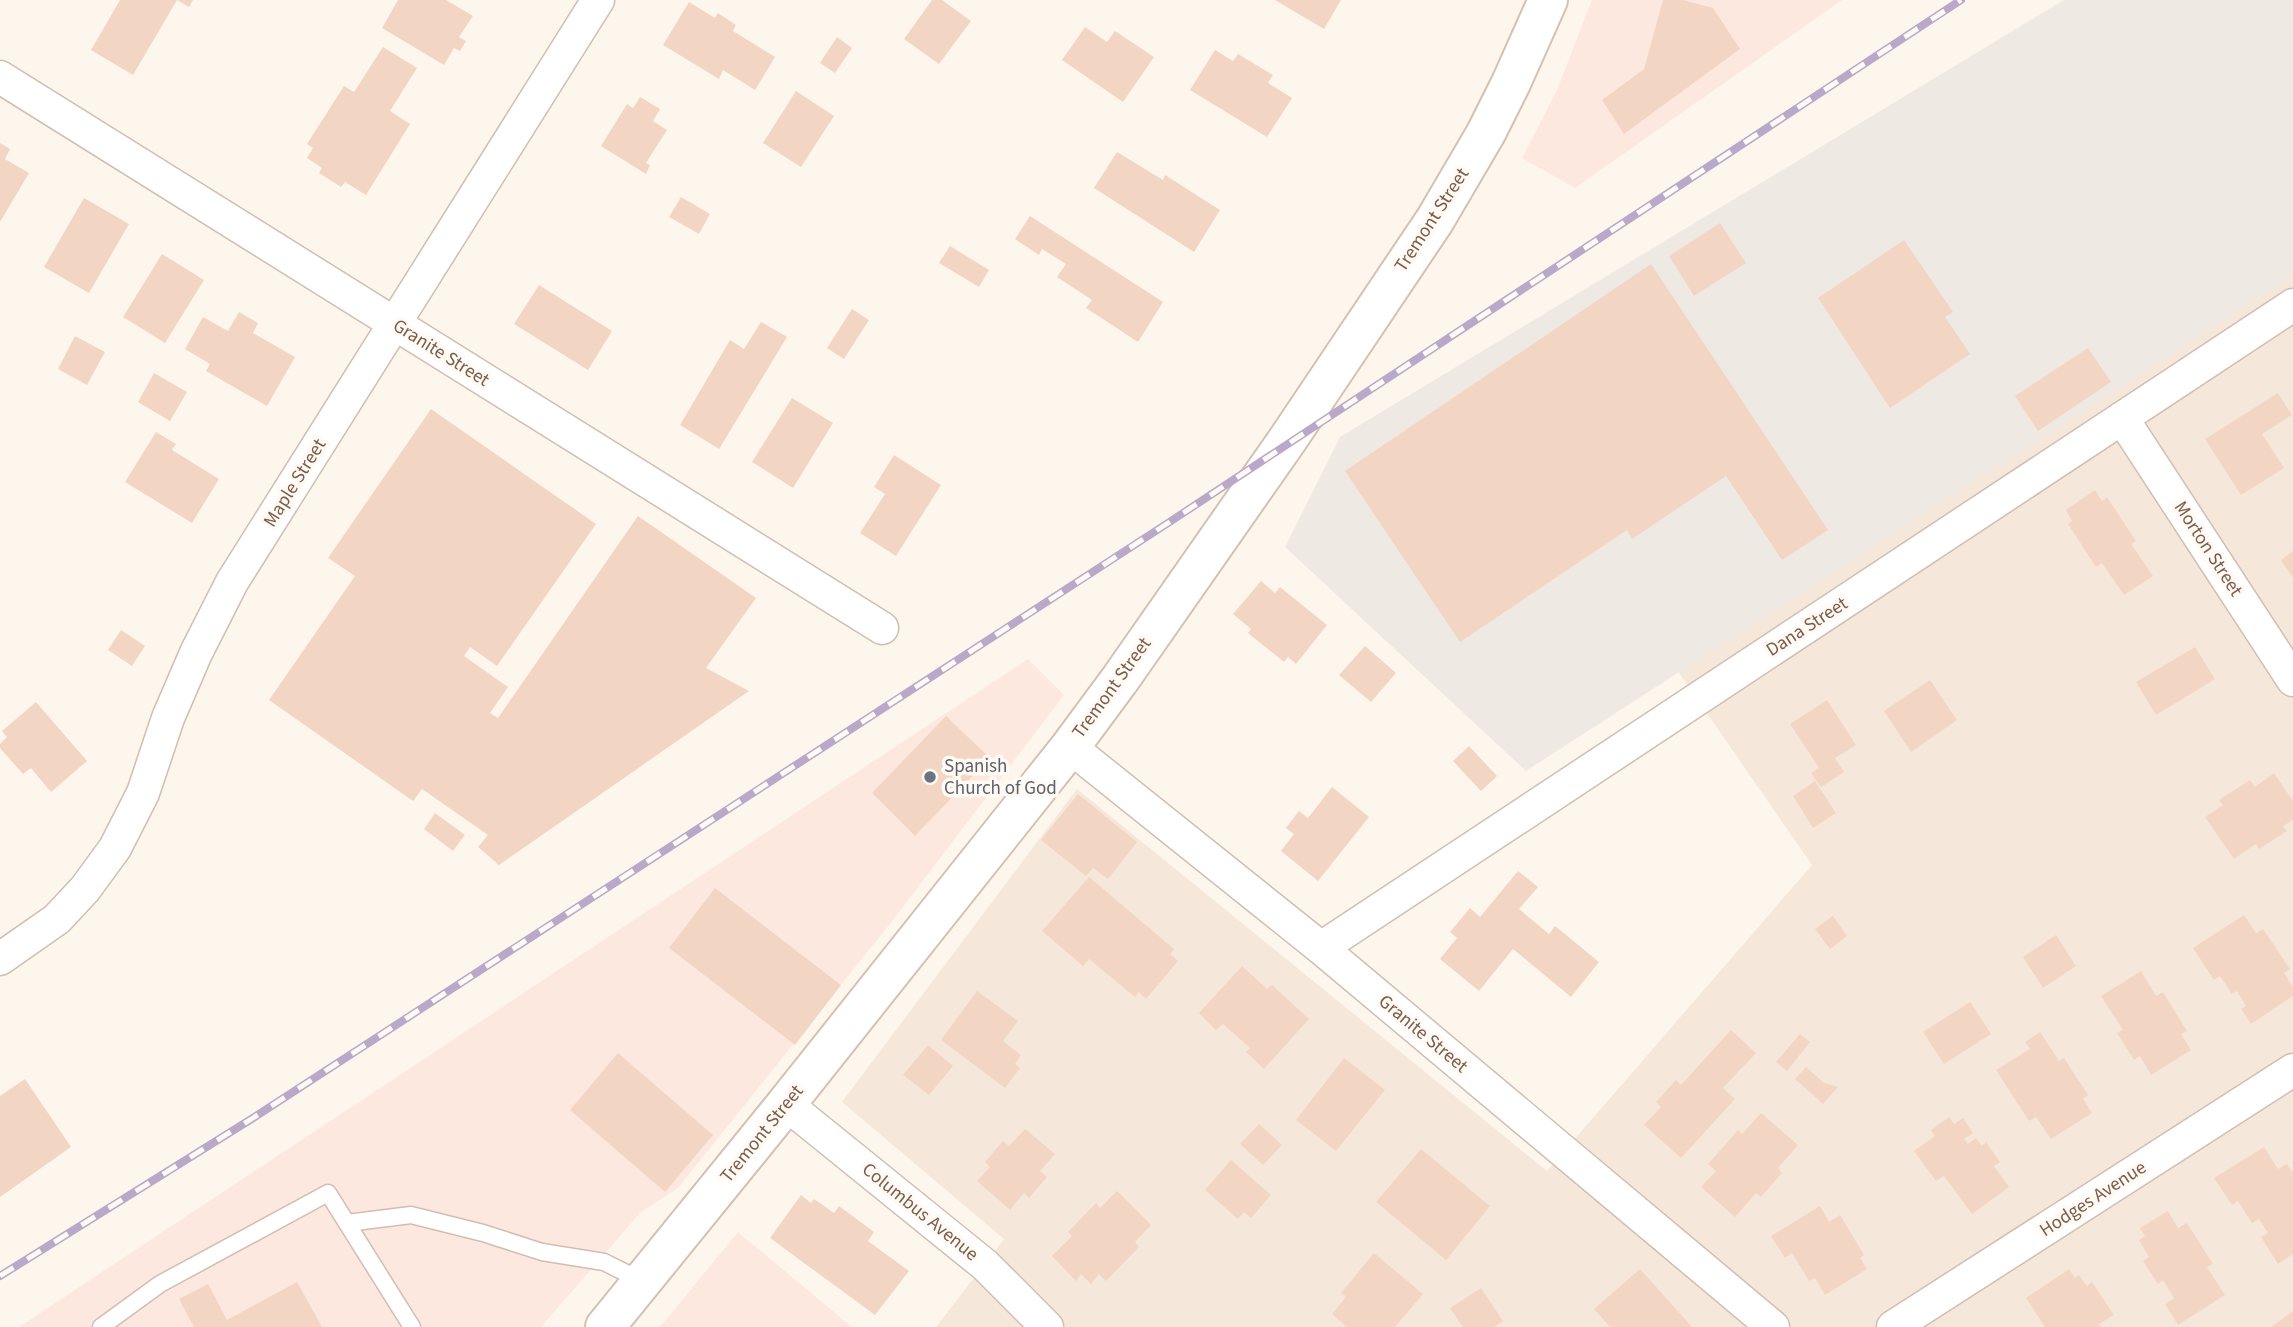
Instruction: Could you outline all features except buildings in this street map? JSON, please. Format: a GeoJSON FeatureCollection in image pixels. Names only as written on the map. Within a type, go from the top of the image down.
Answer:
{"type":"FeatureCollection","features":[{"type":"Feature","properties":{"kind":"main road","name":"Tremont Street"},"geometry":{"type":"LineString","coordinates":[[605,1327],[1070,747],[1234,516],[1435,220],[1486,133],[1548,0]]}},
{"type":"Feature","properties":{"kind":"street","name":"Maple Street"},"geometry":{"type":"LineString","coordinates":[[0,959],[65,912],[115,848],[143,793],[181,685],[211,621],[250,553],[598,0]]}},
{"type":"Feature","properties":{"kind":"street","name":"Granite Street"},"geometry":{"type":"LineString","coordinates":[[0,77],[882,628]]}},
{"type":"Feature","properties":{"kind":"street","name":"Dana Street"},"geometry":{"type":"LineString","coordinates":[[1321,948],[2293,305]]}},
{"type":"Feature","properties":{"kind":"street","name":"Morton Street"},"geometry":{"type":"LineString","coordinates":[[2122,418],[2293,680]]}},
{"type":"Feature","properties":{"kind":"street","name":"Granite Street"},"geometry":{"type":"LineString","coordinates":[[1070,747],[1321,948],[1773,1327]]}},
{"type":"Feature","properties":{"kind":"street","name":"Hodges Avenue"},"geometry":{"type":"LineString","coordinates":[[1893,1327],[2293,1070]]}},
{"type":"Feature","properties":{"kind":"street","name":"Columbus Avenue"},"geometry":{"type":"LineString","coordinates":[[786,1104],[985,1265],[1048,1327]]}},
{"type":"Feature","properties":{"kind":"lane"},"geometry":{"type":"LineString","coordinates":[[101,1327],[160,1284],[328,1193],[412,1327]]}},
{"type":"Feature","properties":{"kind":"lane"},"geometry":{"type":"LineString","coordinates":[[347,1223],[411,1215],[483,1233],[542,1252],[604,1262],[643,1281]]}},
{"type":"Feature","properties":{"kind":"shaded area"},"geometry":{"type":"Polygon","coordinates":[[[1592,0],[1842,0],[1575,188],[1522,158],[1557,90],[1592,0]]]}},
{"type":"Feature","properties":{"kind":"shaded area"},"geometry":{"type":"Polygon","coordinates":[[[2064,0],[2293,0],[2293,275],[1526,771],[1285,547],[1340,437],[2064,0]]]}},
{"type":"Feature","properties":{"kind":"shaded area"},"geometry":{"type":"Polygon","coordinates":[[[2293,275],[2293,1327],[936,1327],[1004,1239],[842,1102],[1077,789],[1547,1171],[1812,865],[1677,670],[2293,275]]]}},
{"type":"Feature","properties":{"kind":"shaded area"},"geometry":{"type":"Polygon","coordinates":[[[1028,659],[1064,695],[893,920],[678,1188],[640,1213],[541,1327],[19,1327],[1028,659]]]}},
{"type":"Feature","properties":{"kind":"shaded area"},"geometry":{"type":"Polygon","coordinates":[[[738,1232],[852,1327],[660,1327],[738,1232]]]}},
{"type":"Feature","properties":{"kind":"railway"},"geometry":{"type":"LineString","coordinates":[[0,1276],[253,1118],[1168,523],[1961,0]]}},
{"type":"Feature","properties":{"kind":"place","name":"Spanish Church of God"},"geometry":{"type":"Point","coordinates":[930,777]}}]}
